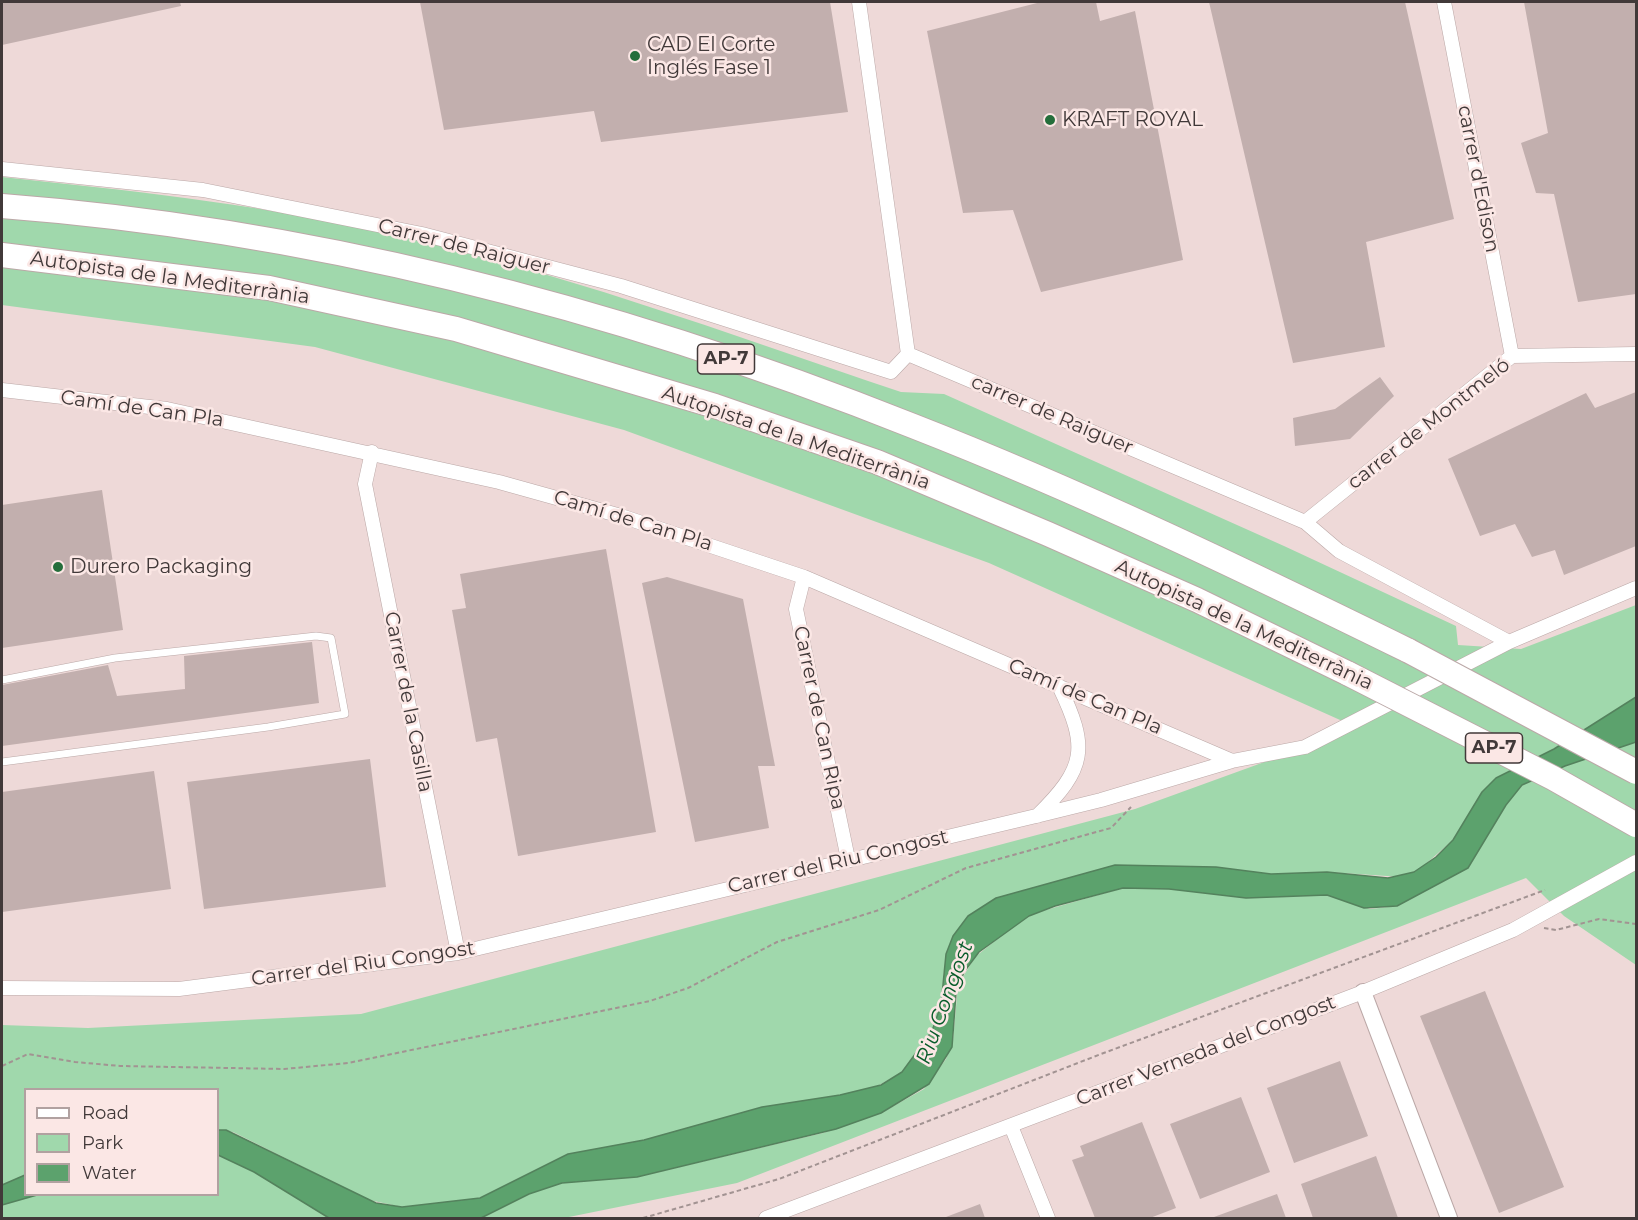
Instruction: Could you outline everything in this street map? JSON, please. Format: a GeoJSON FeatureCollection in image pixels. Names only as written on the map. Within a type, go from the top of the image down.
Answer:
{"type":"FeatureCollection","features":[{"type":"Feature","properties":{"kind":"highway","name":"AP-7"},"geometry":{"type":"LineString","coordinates":[[2,206],[183,225],[294,244],[468,282],[572,310],[795,381],[1014,467],[1152,528],[1409,651],[1636,772]]}},
{"type":"Feature","properties":{"kind":"highway","name":"Autopista de la Mediterrània"},"geometry":{"type":"LineString","coordinates":[[2,255],[269,288],[456,329],[715,406],[877,462],[1197,600],[1553,778],[1636,825]]}},
{"type":"Feature","properties":{"kind":"street"},"geometry":{"type":"LineString","coordinates":[[859,2],[908,354]]}},
{"type":"Feature","properties":{"kind":"street","name":"carrer d'Edison"},"geometry":{"type":"LineString","coordinates":[[1444,2],[1512,356]]}},
{"type":"Feature","properties":{"kind":"street","name":"Carrer de Raiguer"},"geometry":{"type":"LineString","coordinates":[[2,169],[203,190],[422,234],[621,286],[891,372],[908,354]]}},
{"type":"Feature","properties":{"kind":"street","name":"carrer de Raiguer"},"geometry":{"type":"LineString","coordinates":[[908,354],[1305,522],[1339,551],[1509,642]]}},
{"type":"Feature","properties":{"kind":"street","name":"carrer de Montmeló"},"geometry":{"type":"LineString","coordinates":[[1305,522],[1512,356],[1636,354]]}},
{"type":"Feature","properties":{"kind":"street","name":"Camí de Can Pla"},"geometry":{"type":"LineString","coordinates":[[2,390],[167,409],[372,452],[499,482],[621,516],[804,577],[1232,761]]}},
{"type":"Feature","properties":{"kind":"street","name":"Carrer de la Casilla"},"geometry":{"type":"LineString","coordinates":[[372,452],[365,484],[458,953]]}},
{"type":"Feature","properties":{"kind":"street","name":"Carrer de Can Ripa"},"geometry":{"type":"LineString","coordinates":[[804,577],[796,609],[848,859]]}},
{"type":"Feature","properties":{"kind":"street","name":"Carrer del Riu Congost"},"geometry":{"type":"LineString","coordinates":[[2,988],[179,989],[458,953],[1036,816],[1232,761],[1305,747],[1509,642],[1636,588]]}},
{"type":"Feature","properties":{"kind":"street"},"geometry":{"type":"LineString","coordinates":[[1036,816],[1068,784],[1078,755],[1077,727],[1059,686]]}},
{"type":"Feature","properties":{"kind":"street","name":"Carrer Verneda del Congost"},"geometry":{"type":"LineString","coordinates":[[766,1218],[1363,992],[1528,921],[1636,862]]}},
{"type":"Feature","properties":{"kind":"street"},"geometry":{"type":"LineString","coordinates":[[1363,992],[1449,1218]]}},
{"type":"Feature","properties":{"kind":"street"},"geometry":{"type":"LineString","coordinates":[[1011,1126],[1048,1218]]}},
{"type":"Feature","properties":{"kind":"lane"},"geometry":{"type":"LineString","coordinates":[[2,680],[115,658],[304,637],[331,638],[345,714],[2,762]]}},
{"type":"Feature","properties":{"kind":"path"},"geometry":{"type":"LineString","coordinates":[[2,1066],[28,1054],[75,1062],[120,1066],[284,1069],[348,1063],[650,1001],[688,988],[777,942],[879,910],[966,868],[1111,828],[1134,803],[1134,790]]}},
{"type":"Feature","properties":{"kind":"path"},"geometry":{"type":"LineString","coordinates":[[643,1218],[779,1179],[1101,1054],[1545,890]]}},
{"type":"Feature","properties":{"kind":"path"},"geometry":{"type":"LineString","coordinates":[[1528,921],[1556,930],[1599,919],[1636,924]]}},
{"type":"Feature","properties":{"kind":"green space"},"geometry":{"type":"Polygon","coordinates":[[[2,177],[141,192],[279,212],[439,245],[638,303],[901,392],[944,394],[1284,546],[1456,626],[1458,645],[1521,649],[1636,605],[1636,697],[1554,749],[1496,778],[1482,792],[1453,840],[1420,869],[1402,877],[1327,872],[1271,874],[1216,867],[1138,866],[1095,871],[996,898],[968,916],[953,936],[944,971],[941,1005],[932,1031],[902,1072],[874,1088],[762,1107],[644,1140],[568,1154],[480,1198],[402,1207],[369,1200],[233,1132],[219,1130],[219,1088],[24,1088],[24,1175],[2,1185],[2,1025],[88,1028],[361,1014],[1135,809],[1358,728],[989,563],[624,430],[315,347],[2,305],[2,177]]]}},
{"type":"Feature","properties":{"kind":"green space"},"geometry":{"type":"Polygon","coordinates":[[[1636,742],[1636,965],[1564,916],[1526,878],[737,1183],[564,1218],[481,1218],[529,1194],[562,1183],[637,1177],[823,1133],[881,1113],[924,1089],[946,1059],[953,1040],[958,985],[975,957],[1017,923],[1035,913],[1123,888],[1169,889],[1246,898],[1327,895],[1370,909],[1397,906],[1468,868],[1506,805],[1522,785],[1565,766],[1636,742]]]}},
{"type":"Feature","properties":{"kind":"green space"},"geometry":{"type":"Polygon","coordinates":[[[219,1155],[254,1172],[329,1218],[2,1218],[2,1205],[34,1196],[219,1196],[219,1155]]]}},
{"type":"Feature","properties":{"kind":"water","name":"Riu Congost"},"geometry":{"type":"Polygon","coordinates":[[[1636,697],[1636,742],[1565,766],[1522,785],[1506,805],[1468,868],[1397,906],[1364,908],[1327,895],[1246,898],[1169,889],[1123,888],[1055,906],[1029,916],[979,952],[964,972],[956,993],[952,1047],[929,1084],[881,1113],[836,1129],[637,1177],[562,1183],[529,1194],[481,1218],[329,1218],[254,1172],[219,1155],[219,1130],[226,1130],[376,1203],[402,1207],[480,1198],[568,1154],[644,1140],[762,1107],[840,1095],[881,1085],[902,1072],[932,1031],[941,1005],[946,954],[953,936],[968,916],[996,898],[1115,865],[1216,867],[1271,874],[1327,872],[1388,878],[1414,872],[1436,857],[1453,840],[1482,792],[1496,778],[1554,749],[1636,697]]]}},
{"type":"Feature","properties":{"kind":"water"},"geometry":{"type":"Polygon","coordinates":[[[24,1175],[24,1196],[34,1196],[2,1205],[2,1185],[24,1175]]]}},
{"type":"Feature","properties":{"kind":"building"},"geometry":{"type":"Polygon","coordinates":[[[2,2],[180,2],[181,6],[2,45],[2,2]]]}},
{"type":"Feature","properties":{"kind":"building","name":"CAD El Corte Inglés Fase 1"},"geometry":{"type":"Polygon","coordinates":[[[420,2],[830,2],[848,112],[601,142],[594,111],[444,130],[420,2]]]}},
{"type":"Feature","properties":{"kind":"building","name":"KRAFT ROYAL"},"geometry":{"type":"Polygon","coordinates":[[[1041,2],[1096,2],[1100,21],[1135,11],[1183,260],[1041,292],[1013,210],[963,213],[927,31],[1041,2]]]}},
{"type":"Feature","properties":{"kind":"building"},"geometry":{"type":"Polygon","coordinates":[[[1209,2],[1405,2],[1454,219],[1366,242],[1385,347],[1293,363],[1209,2]]]}},
{"type":"Feature","properties":{"kind":"building"},"geometry":{"type":"Polygon","coordinates":[[[1524,2],[1636,2],[1636,294],[1578,302],[1554,194],[1536,193],[1521,143],[1548,133],[1524,2]]]}},
{"type":"Feature","properties":{"kind":"building"},"geometry":{"type":"Polygon","coordinates":[[[1380,377],[1394,396],[1350,439],[1295,446],[1293,418],[1335,409],[1380,377]]]}},
{"type":"Feature","properties":{"kind":"building"},"geometry":{"type":"Polygon","coordinates":[[[1636,392],[1636,546],[1564,575],[1555,550],[1532,557],[1515,524],[1480,536],[1448,459],[1586,393],[1595,408],[1636,392]]]}},
{"type":"Feature","properties":{"kind":"building","name":"Durero Packaging"},"geometry":{"type":"Polygon","coordinates":[[[102,490],[123,630],[2,648],[2,505],[102,490]]]}},
{"type":"Feature","properties":{"kind":"building"},"geometry":{"type":"Polygon","coordinates":[[[606,549],[656,832],[518,856],[497,738],[476,742],[452,610],[466,608],[460,574],[606,549]]]}},
{"type":"Feature","properties":{"kind":"building"},"geometry":{"type":"Polygon","coordinates":[[[667,577],[743,599],[775,766],[758,766],[769,828],[695,842],[642,583],[667,577]]]}},
{"type":"Feature","properties":{"kind":"building"},"geometry":{"type":"Polygon","coordinates":[[[312,642],[319,703],[2,746],[2,685],[108,665],[117,696],[185,689],[184,656],[312,642]]]}},
{"type":"Feature","properties":{"kind":"building"},"geometry":{"type":"Polygon","coordinates":[[[370,759],[386,887],[204,909],[187,782],[370,759]]]}},
{"type":"Feature","properties":{"kind":"building"},"geometry":{"type":"Polygon","coordinates":[[[154,771],[171,889],[2,912],[2,792],[154,771]]]}},
{"type":"Feature","properties":{"kind":"building"},"geometry":{"type":"Polygon","coordinates":[[[1485,991],[1564,1187],[1499,1213],[1420,1016],[1485,991]]]}},
{"type":"Feature","properties":{"kind":"building"},"geometry":{"type":"Polygon","coordinates":[[[1340,1061],[1368,1136],[1294,1163],[1267,1088],[1340,1061]]]}},
{"type":"Feature","properties":{"kind":"building"},"geometry":{"type":"Polygon","coordinates":[[[1241,1097],[1270,1172],[1200,1199],[1170,1124],[1241,1097]]]}},
{"type":"Feature","properties":{"kind":"building"},"geometry":{"type":"Polygon","coordinates":[[[1142,1122],[1176,1208],[1150,1218],[1095,1218],[1072,1160],[1084,1156],[1080,1146],[1142,1122]]]}},
{"type":"Feature","properties":{"kind":"building"},"geometry":{"type":"Polygon","coordinates":[[[1376,1156],[1398,1218],[1313,1218],[1301,1184],[1376,1156]]]}},
{"type":"Feature","properties":{"kind":"building"},"geometry":{"type":"Polygon","coordinates":[[[1277,1194],[1286,1218],[1214,1217],[1277,1194]]]}},
{"type":"Feature","properties":{"kind":"building"},"geometry":{"type":"Polygon","coordinates":[[[980,1204],[985,1218],[946,1218],[946,1217],[980,1204]]]}},
{"type":"Feature","properties":{"kind":"place","name":"CAD El Corte Inglés Fase 1"},"geometry":{"type":"Point","coordinates":[635,56]}},
{"type":"Feature","properties":{"kind":"place","name":"KRAFT ROYAL"},"geometry":{"type":"Point","coordinates":[1050,120]}},
{"type":"Feature","properties":{"kind":"place","name":"Durero Packaging"},"geometry":{"type":"Point","coordinates":[58,567]}}]}
